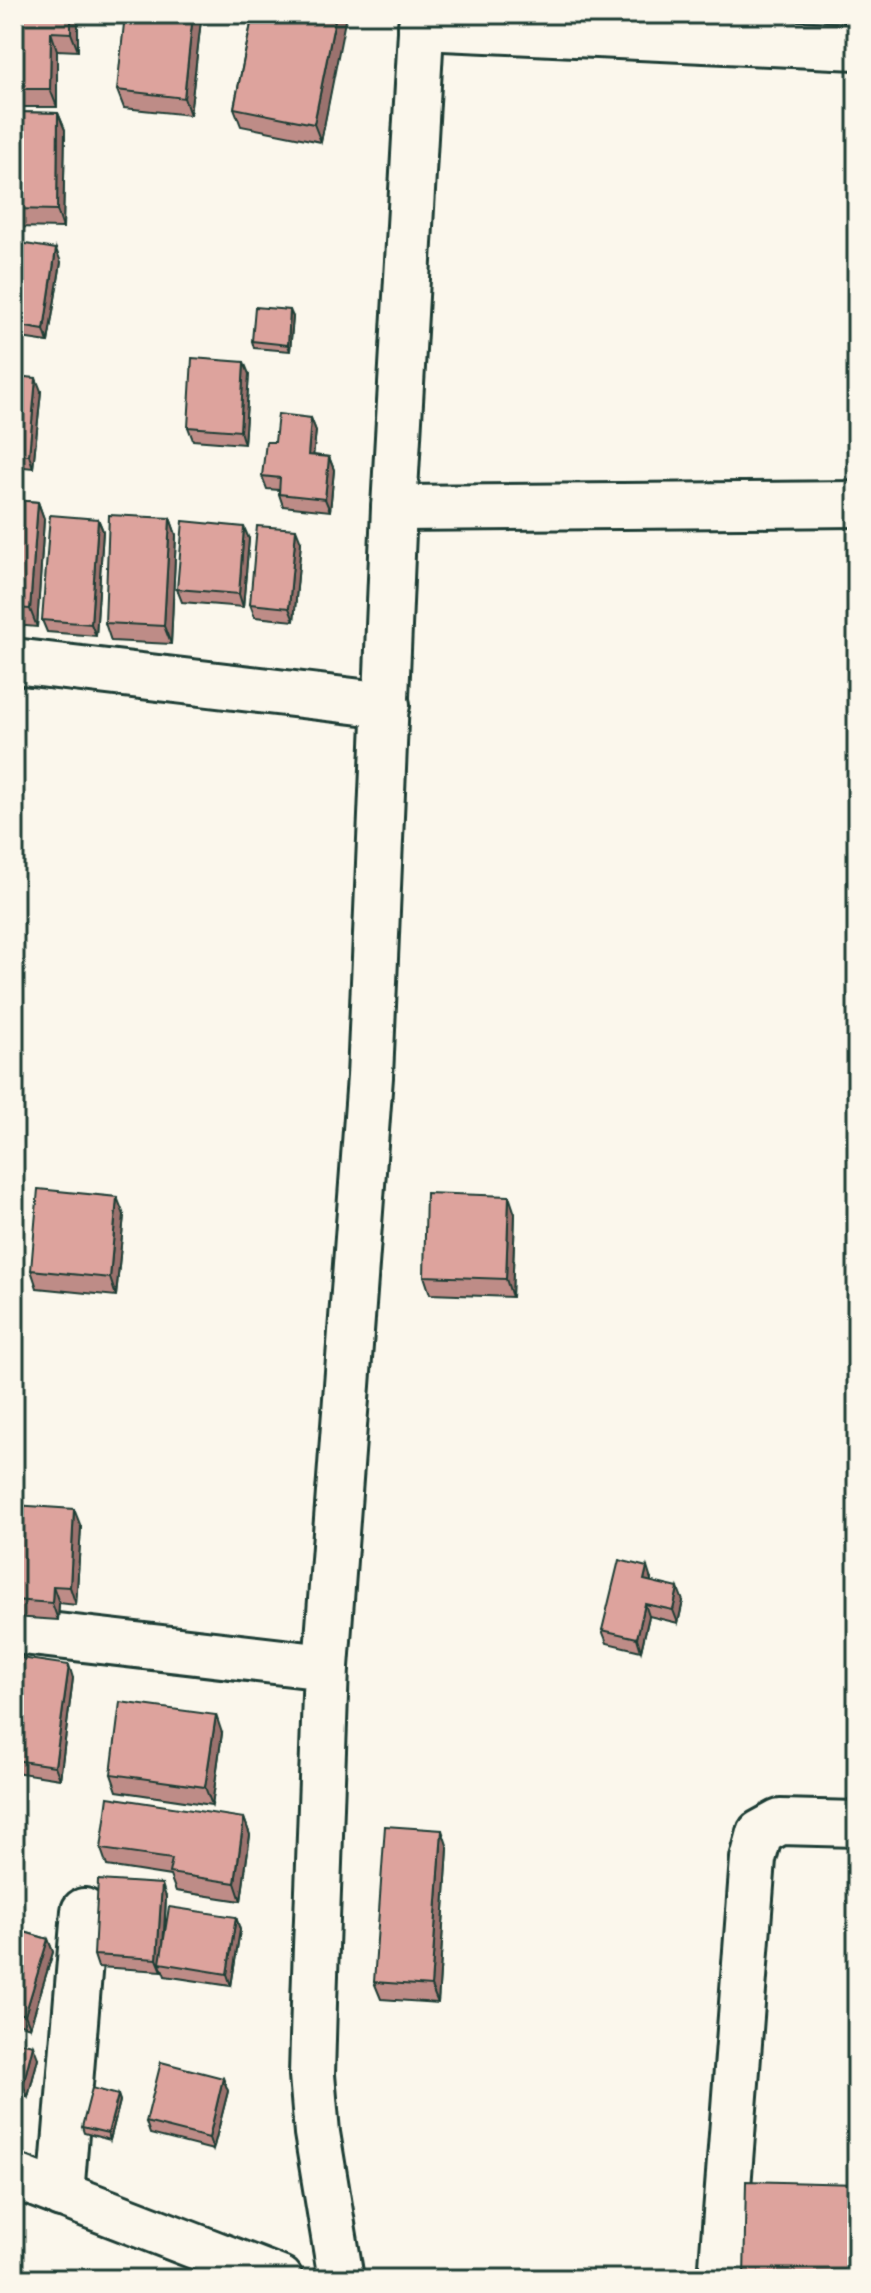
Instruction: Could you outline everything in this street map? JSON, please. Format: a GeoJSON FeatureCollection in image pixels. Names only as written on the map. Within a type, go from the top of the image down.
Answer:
{"type":"FeatureCollection","features":[{"type":"Feature","properties":{"kind":"street"},"geometry":{"type":"LineString","coordinates":[[341,2279],[317,2133],[312,2075],[326,1667],[370,1077],[394,508],[421,21],[857,47]]}},
{"type":"Feature","properties":{"kind":"street"},"geometry":{"type":"LineString","coordinates":[[394,508],[857,504]]}},
{"type":"Feature","properties":{"kind":"street"},"geometry":{"type":"LineString","coordinates":[[14,661],[387,705]]}},
{"type":"Feature","properties":{"kind":"street"},"geometry":{"type":"LineString","coordinates":[[14,1631],[326,1667]]}},
{"type":"Feature","properties":{"kind":"street"},"geometry":{"type":"LineString","coordinates":[[721,2279],[753,1859],[760,1833],[780,1822],[857,1824]]}},
{"type":"Feature","properties":{"kind":"street"},"geometry":{"type":"LineString","coordinates":[[61,2195],[84,1911]]}},
{"type":"Feature","properties":{"kind":"street"},"geometry":{"type":"LineString","coordinates":[[14,2176],[280,2279]]}},
{"type":"Feature","properties":{"kind":"building"},"geometry":{"type":"Polygon","coordinates":[[[14,14],[71,14],[71,33],[51,32],[50,89],[14,89],[14,14]]]}},
{"type":"Feature","properties":{"kind":"building"},"geometry":{"type":"Polygon","coordinates":[[[125,14],[193,14],[184,98],[117,90],[125,14]]]}},
{"type":"Feature","properties":{"kind":"building"},"geometry":{"type":"Polygon","coordinates":[[[253,14],[336,14],[314,124],[234,108],[253,14]]]}},
{"type":"Feature","properties":{"kind":"building"},"geometry":{"type":"Polygon","coordinates":[[[14,112],[58,113],[57,210],[14,209],[14,112]]]}},
{"type":"Feature","properties":{"kind":"building"},"geometry":{"type":"Polygon","coordinates":[[[14,242],[56,249],[44,330],[14,325],[14,242]]]}},
{"type":"Feature","properties":{"kind":"building"},"geometry":{"type":"Polygon","coordinates":[[[255,307],[290,310],[288,345],[252,341],[255,307]]]}},
{"type":"Feature","properties":{"kind":"building"},"geometry":{"type":"Polygon","coordinates":[[[192,358],[244,362],[240,431],[188,427],[192,358]]]}},
{"type":"Feature","properties":{"kind":"building"},"geometry":{"type":"Polygon","coordinates":[[[14,376],[36,378],[29,455],[14,454],[14,376]]]}},
{"type":"Feature","properties":{"kind":"building"},"geometry":{"type":"Polygon","coordinates":[[[278,414],[311,418],[308,455],[329,457],[325,499],[279,494],[280,478],[262,476],[266,442],[275,442],[278,414]]]}},
{"type":"Feature","properties":{"kind":"building"},"geometry":{"type":"Polygon","coordinates":[[[14,500],[38,502],[30,609],[14,608],[14,500]]]}},
{"type":"Feature","properties":{"kind":"building"},"geometry":{"type":"Polygon","coordinates":[[[50,515],[98,519],[91,624],[42,620],[50,515]]]}},
{"type":"Feature","properties":{"kind":"building"},"geometry":{"type":"Polygon","coordinates":[[[109,515],[170,518],[164,626],[105,623],[109,515]]]}},
{"type":"Feature","properties":{"kind":"building"},"geometry":{"type":"Polygon","coordinates":[[[183,521],[244,527],[239,594],[177,589],[183,521]]]}},
{"type":"Feature","properties":{"kind":"building"},"geometry":{"type":"Polygon","coordinates":[[[257,526],[296,529],[289,608],[250,604],[257,526]]]}},
{"type":"Feature","properties":{"kind":"building"},"geometry":{"type":"Polygon","coordinates":[[[38,1189],[117,1197],[110,1278],[31,1270],[38,1189]]]}},
{"type":"Feature","properties":{"kind":"building"},"geometry":{"type":"Polygon","coordinates":[[[426,1193],[509,1196],[506,1279],[424,1276],[426,1193]]]}},
{"type":"Feature","properties":{"kind":"building"},"geometry":{"type":"Polygon","coordinates":[[[14,1505],[74,1509],[70,1587],[53,1586],[52,1603],[14,1600],[14,1505]]]}},
{"type":"Feature","properties":{"kind":"building"},"geometry":{"type":"Polygon","coordinates":[[[619,1560],[647,1567],[644,1580],[678,1588],[673,1610],[645,1604],[637,1638],[602,1630],[619,1560]]]}},
{"type":"Feature","properties":{"kind":"building"},"geometry":{"type":"Polygon","coordinates":[[[14,1657],[69,1665],[55,1766],[14,1760],[14,1657]]]}},
{"type":"Feature","properties":{"kind":"building"},"geometry":{"type":"Polygon","coordinates":[[[120,1702],[216,1715],[205,1787],[111,1774],[120,1702]]]}},
{"type":"Feature","properties":{"kind":"building"},"geometry":{"type":"Polygon","coordinates":[[[108,1797],[244,1818],[235,1883],[169,1873],[172,1859],[101,1849],[108,1797]]]}},
{"type":"Feature","properties":{"kind":"building"},"geometry":{"type":"Polygon","coordinates":[[[385,1826],[442,1830],[431,1986],[374,1982],[385,1826]]]}},
{"type":"Feature","properties":{"kind":"building"},"geometry":{"type":"Polygon","coordinates":[[[98,1880],[162,1884],[157,1959],[94,1955],[98,1880]]]}},
{"type":"Feature","properties":{"kind":"building"},"geometry":{"type":"Polygon","coordinates":[[[169,1907],[236,1917],[227,1974],[160,1963],[169,1907]]]}},
{"type":"Feature","properties":{"kind":"building"},"geometry":{"type":"Polygon","coordinates":[[[14,1929],[48,1939],[25,2015],[14,2011],[14,1929]]]}},
{"type":"Feature","properties":{"kind":"building"},"geometry":{"type":"Polygon","coordinates":[[[14,2041],[33,2045],[23,2085],[14,2083],[14,2041]]]}},
{"type":"Feature","properties":{"kind":"building"},"geometry":{"type":"Polygon","coordinates":[[[161,2062],[223,2078],[209,2138],[146,2122],[161,2062]]]}},
{"type":"Feature","properties":{"kind":"building"},"geometry":{"type":"Polygon","coordinates":[[[92,2088],[118,2095],[108,2133],[82,2127],[92,2088]]]}},
{"type":"Feature","properties":{"kind":"building"},"geometry":{"type":"Polygon","coordinates":[[[746,2181],[857,2184],[857,2279],[744,2279],[746,2181]]]}}]}
